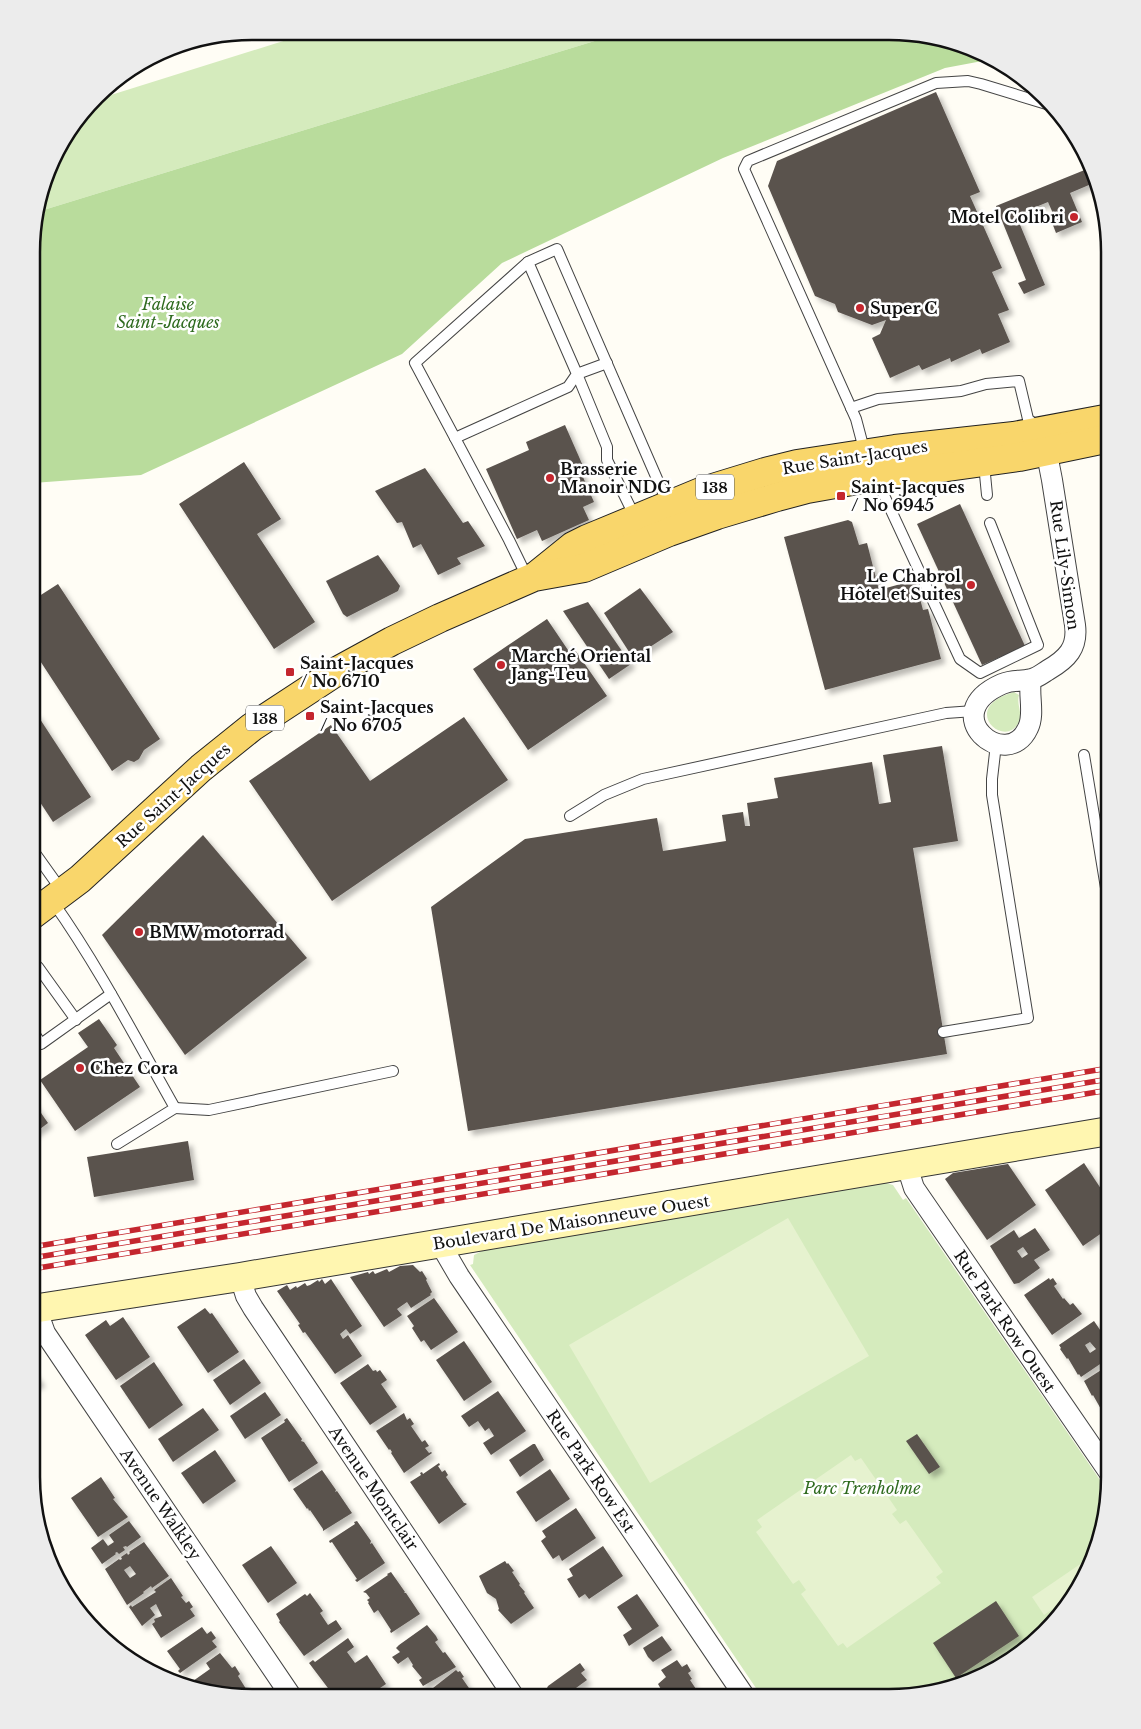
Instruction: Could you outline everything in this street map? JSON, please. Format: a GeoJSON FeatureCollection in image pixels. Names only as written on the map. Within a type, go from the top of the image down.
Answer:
{"type":"FeatureCollection","features":[{"type":"Feature","properties":{"kind":"main road","name":"Rue Saint-Jacques"},"geometry":{"type":"LineString","coordinates":[[641,530],[668,505],[703,491],[765,472],[819,459],[869,468],[984,462],[1101,421]]}},
{"type":"Feature","properties":{"kind":"main road","name":"Rue Saint-Jacques"},"geometry":{"type":"LineString","coordinates":[[49,903],[99,862],[201,768],[274,711],[324,679],[376,650],[411,632],[531,578],[573,546],[641,530],[702,520],[807,490],[869,468],[975,441],[1101,438]]}},
{"type":"Feature","properties":{"kind":"street","name":"Rue Lily-Simon"},"geometry":{"type":"LineString","coordinates":[[1031,679],[1065,659],[1075,640],[1075,625],[1045,441]]}},
{"type":"Feature","properties":{"kind":"street"},"geometry":{"type":"LineString","coordinates":[[1031,679],[1031,722],[1028,730],[1014,742],[996,744],[988,741],[976,727],[974,711],[979,698],[1011,680],[1031,679]]}},
{"type":"Feature","properties":{"kind":"street","name":"Boulevard De Maisonneuve Ouest"},"geometry":{"type":"LineString","coordinates":[[40,1308],[1101,1133]]}},
{"type":"Feature","properties":{"kind":"street","name":"Rue Park Row Ouest"},"geometry":{"type":"LineString","coordinates":[[907,1166],[914,1188],[1101,1460]]}},
{"type":"Feature","properties":{"kind":"street","name":"Rue Park Row Est"},"geometry":{"type":"LineString","coordinates":[[442,1243],[456,1271],[740,1689]]}},
{"type":"Feature","properties":{"kind":"street","name":"Avenue Montclair"},"geometry":{"type":"LineString","coordinates":[[240,1276],[246,1296],[253,1308],[509,1689]]}},
{"type":"Feature","properties":{"kind":"street","name":"Avenue Walkley"},"geometry":{"type":"LineString","coordinates":[[40,1322],[45,1332],[286,1689]]}},
{"type":"Feature","properties":{"kind":"lane"},"geometry":{"type":"LineString","coordinates":[[990,523],[1038,645],[980,674],[960,659],[869,468],[852,408],[744,169],[748,161],[936,83],[968,81],[1038,101]]}},
{"type":"Feature","properties":{"kind":"lane"},"geometry":{"type":"LineString","coordinates":[[531,578],[414,363],[528,262],[557,249],[668,505]]}},
{"type":"Feature","properties":{"kind":"lane"},"geometry":{"type":"LineString","coordinates":[[528,262],[607,447],[606,460],[641,530]]}},
{"type":"Feature","properties":{"kind":"lane"},"geometry":{"type":"LineString","coordinates":[[455,438],[568,387],[577,374],[607,363]]}},
{"type":"Feature","properties":{"kind":"lane"},"geometry":{"type":"LineString","coordinates":[[852,408],[878,399],[962,391],[986,384],[1019,381],[1028,419],[1045,441]]}},
{"type":"Feature","properties":{"kind":"lane"},"geometry":{"type":"LineString","coordinates":[[984,462],[987,495]]}},
{"type":"Feature","properties":{"kind":"lane"},"geometry":{"type":"LineString","coordinates":[[570,816],[604,794],[643,779],[946,713],[974,711]]}},
{"type":"Feature","properties":{"kind":"lane"},"geometry":{"type":"LineString","coordinates":[[944,1032],[1028,1018],[992,795],[996,744]]}},
{"type":"Feature","properties":{"kind":"lane"},"geometry":{"type":"LineString","coordinates":[[1084,755],[1101,854]]}},
{"type":"Feature","properties":{"kind":"lane"},"geometry":{"type":"LineString","coordinates":[[40,874],[49,903],[66,921],[111,994],[175,1108]]}},
{"type":"Feature","properties":{"kind":"lane"},"geometry":{"type":"LineString","coordinates":[[40,970],[76,1020]]}},
{"type":"Feature","properties":{"kind":"lane"},"geometry":{"type":"LineString","coordinates":[[40,1042],[41,1044],[111,994]]}},
{"type":"Feature","properties":{"kind":"lane"},"geometry":{"type":"LineString","coordinates":[[117,1144],[175,1108],[209,1110],[393,1072]]}},
{"type":"Feature","properties":{"kind":"green space"},"geometry":{"type":"Polygon","coordinates":[[[286,40],[598,40],[44,210],[51,184],[68,146],[84,123],[109,96],[286,40]]]}},
{"type":"Feature","properties":{"kind":"green space","name":"Falaise Saint-Jacques"},"geometry":{"type":"Polygon","coordinates":[[[598,40],[903,40],[944,47],[981,61],[945,68],[723,158],[502,263],[402,354],[141,475],[40,482],[40,238],[44,210],[598,40]]]}},
{"type":"Feature","properties":{"kind":"green space"},"geometry":{"type":"Polygon","coordinates":[[[1014,692],[1019,695],[1019,722],[1014,729],[1007,732],[1000,731],[993,727],[989,721],[987,715],[989,707],[998,699],[1014,692]]]}},
{"type":"Feature","properties":{"kind":"green space","name":"Parc Trenholme"},"geometry":{"type":"Polygon","coordinates":[[[886,1183],[893,1185],[903,1200],[906,1198],[1101,1481],[1094,1532],[1085,1558],[1073,1583],[1048,1617],[1029,1636],[995,1661],[957,1678],[903,1689],[757,1689],[470,1265],[473,1264],[474,1255],[484,1250],[886,1183]]]}},
{"type":"Feature","properties":{"kind":"green space"},"geometry":{"type":"Polygon","coordinates":[[[788,1218],[869,1356],[650,1483],[569,1345],[788,1218]]]}},
{"type":"Feature","properties":{"kind":"green space"},"geometry":{"type":"Polygon","coordinates":[[[851,1455],[855,1461],[861,1458],[897,1510],[892,1514],[900,1524],[906,1520],[943,1572],[936,1577],[941,1583],[847,1648],[843,1643],[838,1646],[801,1594],[806,1590],[799,1580],[793,1584],[756,1532],[762,1527],[757,1520],[851,1455]]]}},
{"type":"Feature","properties":{"kind":"green space"},"geometry":{"type":"Polygon","coordinates":[[[1083,1562],[1073,1583],[1057,1606],[1044,1615],[1032,1597],[1083,1562]]]}},
{"type":"Feature","properties":{"kind":"building"},"geometry":{"type":"Polygon","coordinates":[[[936,92],[980,192],[970,196],[1002,268],[992,272],[1009,310],[998,314],[1010,342],[982,354],[980,349],[951,362],[950,358],[922,370],[919,365],[890,378],[872,338],[880,334],[886,320],[872,325],[838,312],[835,304],[815,296],[768,186],[777,161],[936,92]]]}},
{"type":"Feature","properties":{"kind":"building"},"geometry":{"type":"Polygon","coordinates":[[[1085,170],[1090,184],[1070,193],[1082,222],[1056,233],[1051,220],[1055,218],[1048,202],[1016,215],[1045,285],[1024,294],[1018,283],[1026,280],[996,206],[1085,170]]]}},
{"type":"Feature","properties":{"kind":"building"},"geometry":{"type":"Polygon","coordinates":[[[565,425],[583,466],[579,468],[594,502],[583,507],[589,520],[542,541],[537,530],[517,539],[486,469],[529,450],[526,442],[565,425]]]}},
{"type":"Feature","properties":{"kind":"building"},"geometry":{"type":"Polygon","coordinates":[[[244,462],[281,519],[257,534],[315,622],[274,649],[179,504],[244,462]]]}},
{"type":"Feature","properties":{"kind":"building"},"geometry":{"type":"Polygon","coordinates":[[[425,468],[463,523],[468,521],[485,546],[457,558],[461,564],[438,575],[421,544],[413,548],[402,522],[397,523],[375,491],[425,468]]]}},
{"type":"Feature","properties":{"kind":"building","name":"Le Chabrol Hôtel et Suites"},"geometry":{"type":"Polygon","coordinates":[[[960,504],[1025,646],[982,665],[917,524],[960,504]]]}},
{"type":"Feature","properties":{"kind":"building"},"geometry":{"type":"Polygon","coordinates":[[[848,520],[852,522],[859,545],[867,543],[879,590],[915,580],[923,610],[928,609],[941,659],[825,690],[784,537],[848,520]]]}},
{"type":"Feature","properties":{"kind":"building"},"geometry":{"type":"Polygon","coordinates":[[[378,555],[400,586],[398,591],[347,617],[343,614],[326,581],[378,555]]]}},
{"type":"Feature","properties":{"kind":"building"},"geometry":{"type":"Polygon","coordinates":[[[58,584],[160,739],[144,750],[139,759],[134,762],[128,760],[112,771],[40,661],[40,596],[58,584]]]}},
{"type":"Feature","properties":{"kind":"building"},"geometry":{"type":"Polygon","coordinates":[[[640,588],[673,632],[633,658],[604,613],[640,588]]]}},
{"type":"Feature","properties":{"kind":"building"},"geometry":{"type":"Polygon","coordinates":[[[588,602],[631,664],[609,679],[563,611],[588,602]]]}},
{"type":"Feature","properties":{"kind":"building"},"geometry":{"type":"Polygon","coordinates":[[[547,619],[570,653],[575,650],[607,696],[528,750],[473,669],[547,619]]]}},
{"type":"Feature","properties":{"kind":"building"},"geometry":{"type":"Polygon","coordinates":[[[464,717],[508,780],[332,901],[249,781],[331,725],[370,781],[464,717]]]}},
{"type":"Feature","properties":{"kind":"building"},"geometry":{"type":"Polygon","coordinates":[[[40,719],[91,797],[53,822],[40,802],[40,719]]]}},
{"type":"Feature","properties":{"kind":"building"},"geometry":{"type":"Polygon","coordinates":[[[942,746],[958,841],[913,848],[947,1054],[468,1131],[431,907],[525,839],[657,818],[663,851],[726,841],[722,815],[743,812],[745,826],[750,826],[747,803],[778,798],[774,778],[872,762],[879,804],[891,802],[883,755],[942,746]]]}},
{"type":"Feature","properties":{"kind":"building"},"geometry":{"type":"Polygon","coordinates":[[[203,835],[307,958],[185,1055],[102,935],[203,835]]]}},
{"type":"Feature","properties":{"kind":"building"},"geometry":{"type":"Polygon","coordinates":[[[99,1019],[117,1045],[114,1048],[140,1087],[75,1131],[40,1080],[88,1047],[78,1033],[99,1019]]]}},
{"type":"Feature","properties":{"kind":"building"},"geometry":{"type":"Polygon","coordinates":[[[40,1112],[48,1123],[40,1129],[40,1112]]]}},
{"type":"Feature","properties":{"kind":"building"},"geometry":{"type":"Polygon","coordinates":[[[188,1141],[194,1180],[94,1197],[87,1157],[188,1141]]]}},
{"type":"Feature","properties":{"kind":"building"},"geometry":{"type":"Polygon","coordinates":[[[1084,1163],[1101,1189],[1101,1234],[1083,1246],[1045,1190],[1084,1163]]]}},
{"type":"Feature","properties":{"kind":"building"},"geometry":{"type":"Polygon","coordinates":[[[1008,1164],[1036,1205],[987,1240],[945,1179],[953,1173],[1008,1164]]]}},
{"type":"Feature","properties":{"kind":"building"},"geometry":{"type":"Polygon","coordinates":[[[1035,1228],[1050,1250],[1034,1260],[1040,1268],[1019,1283],[1014,1284],[990,1246],[1014,1230],[1019,1238],[1035,1228]],[[1023,1247],[1017,1251],[1022,1258],[1028,1254],[1023,1247]]]}},
{"type":"Feature","properties":{"kind":"building"},"geometry":{"type":"Polygon","coordinates":[[[413,1265],[420,1272],[422,1271],[427,1279],[432,1292],[431,1295],[411,1308],[407,1302],[397,1309],[402,1315],[384,1327],[350,1277],[368,1272],[369,1274],[373,1271],[375,1274],[387,1269],[389,1272],[400,1266],[413,1265]]]}},
{"type":"Feature","properties":{"kind":"building"},"geometry":{"type":"Polygon","coordinates":[[[1049,1278],[1050,1280],[1053,1278],[1057,1284],[1054,1286],[1063,1299],[1070,1305],[1073,1303],[1082,1314],[1052,1335],[1024,1295],[1049,1278]]]}},
{"type":"Feature","properties":{"kind":"building"},"geometry":{"type":"Polygon","coordinates":[[[322,1279],[325,1284],[331,1279],[362,1326],[350,1334],[346,1329],[340,1334],[343,1339],[348,1335],[362,1356],[335,1374],[305,1332],[303,1333],[298,1325],[300,1324],[277,1291],[287,1285],[290,1290],[305,1283],[307,1286],[318,1280],[319,1282],[322,1279]]]}},
{"type":"Feature","properties":{"kind":"building"},"geometry":{"type":"Polygon","coordinates":[[[434,1298],[458,1332],[431,1350],[424,1340],[421,1342],[407,1316],[434,1298]]]}},
{"type":"Feature","properties":{"kind":"building"},"geometry":{"type":"Polygon","coordinates":[[[205,1308],[210,1314],[212,1313],[239,1352],[208,1373],[177,1327],[205,1308]]]}},
{"type":"Feature","properties":{"kind":"building"},"geometry":{"type":"Polygon","coordinates":[[[123,1317],[150,1357],[116,1380],[85,1335],[106,1320],[110,1326],[123,1317]]]}},
{"type":"Feature","properties":{"kind":"building"},"geometry":{"type":"Polygon","coordinates":[[[1094,1321],[1101,1331],[1101,1363],[1081,1377],[1059,1345],[1094,1321]],[[1090,1342],[1085,1345],[1090,1353],[1096,1349],[1090,1342]]]}},
{"type":"Feature","properties":{"kind":"building"},"geometry":{"type":"Polygon","coordinates":[[[464,1341],[492,1382],[464,1401],[436,1360],[464,1341]]]}},
{"type":"Feature","properties":{"kind":"building"},"geometry":{"type":"Polygon","coordinates":[[[244,1359],[261,1383],[230,1405],[213,1380],[244,1359]]]}},
{"type":"Feature","properties":{"kind":"building"},"geometry":{"type":"Polygon","coordinates":[[[154,1362],[183,1405],[149,1429],[120,1386],[154,1362]]]}},
{"type":"Feature","properties":{"kind":"building"},"geometry":{"type":"Polygon","coordinates":[[[368,1364],[373,1371],[376,1370],[377,1372],[380,1370],[387,1380],[381,1384],[397,1407],[370,1425],[340,1383],[368,1364]]]}},
{"type":"Feature","properties":{"kind":"building"},"geometry":{"type":"Polygon","coordinates":[[[1101,1370],[1101,1409],[1092,1396],[1084,1381],[1101,1370]]]}},
{"type":"Feature","properties":{"kind":"building"},"geometry":{"type":"Polygon","coordinates":[[[498,1391],[526,1431],[491,1455],[483,1443],[494,1436],[489,1428],[485,1431],[478,1421],[469,1427],[461,1416],[498,1391]]]}},
{"type":"Feature","properties":{"kind":"building"},"geometry":{"type":"Polygon","coordinates":[[[265,1392],[281,1415],[245,1439],[230,1416],[265,1392]]]}},
{"type":"Feature","properties":{"kind":"building"},"geometry":{"type":"Polygon","coordinates":[[[203,1408],[219,1430],[173,1462],[158,1439],[203,1408]]]}},
{"type":"Feature","properties":{"kind":"building"},"geometry":{"type":"Polygon","coordinates":[[[404,1413],[407,1420],[410,1418],[414,1424],[411,1426],[422,1442],[425,1440],[429,1446],[425,1448],[429,1453],[432,1453],[404,1473],[390,1449],[376,1431],[404,1413]]]}},
{"type":"Feature","properties":{"kind":"building"},"geometry":{"type":"Polygon","coordinates":[[[287,1418],[302,1439],[301,1441],[304,1442],[318,1463],[289,1482],[261,1438],[285,1422],[284,1420],[287,1418]]]}},
{"type":"Feature","properties":{"kind":"building"},"geometry":{"type":"Polygon","coordinates":[[[917,1434],[940,1467],[929,1474],[906,1441],[917,1434]]]}},
{"type":"Feature","properties":{"kind":"building"},"geometry":{"type":"Polygon","coordinates":[[[535,1444],[544,1460],[520,1477],[509,1460],[535,1444]]]}},
{"type":"Feature","properties":{"kind":"building"},"geometry":{"type":"Polygon","coordinates":[[[215,1450],[236,1481],[203,1504],[181,1473],[215,1450]]]}},
{"type":"Feature","properties":{"kind":"building"},"geometry":{"type":"Polygon","coordinates":[[[439,1463],[440,1465],[438,1466],[442,1472],[445,1470],[448,1475],[446,1477],[464,1503],[467,1504],[439,1524],[410,1482],[421,1475],[420,1473],[422,1472],[423,1474],[439,1463]]]}},
{"type":"Feature","properties":{"kind":"building"},"geometry":{"type":"Polygon","coordinates":[[[550,1469],[570,1499],[536,1522],[516,1492],[550,1469]]]}},
{"type":"Feature","properties":{"kind":"building"},"geometry":{"type":"Polygon","coordinates":[[[322,1470],[336,1490],[335,1492],[337,1491],[352,1513],[323,1531],[310,1510],[307,1509],[293,1489],[322,1470]]]}},
{"type":"Feature","properties":{"kind":"building"},"geometry":{"type":"Polygon","coordinates":[[[101,1477],[115,1498],[113,1499],[128,1517],[98,1537],[71,1498],[101,1477]]]}},
{"type":"Feature","properties":{"kind":"building"},"geometry":{"type":"Polygon","coordinates":[[[576,1508],[596,1538],[562,1561],[559,1555],[553,1559],[541,1541],[546,1537],[542,1531],[576,1508]]]}},
{"type":"Feature","properties":{"kind":"building"},"geometry":{"type":"Polygon","coordinates":[[[129,1521],[141,1537],[127,1547],[123,1547],[125,1550],[119,1554],[115,1553],[102,1564],[91,1548],[103,1539],[108,1546],[114,1542],[109,1535],[129,1521]]]}},
{"type":"Feature","properties":{"kind":"building"},"geometry":{"type":"Polygon","coordinates":[[[357,1521],[371,1541],[370,1544],[372,1543],[385,1563],[357,1582],[355,1580],[357,1579],[332,1542],[330,1543],[329,1541],[357,1521]]]}},
{"type":"Feature","properties":{"kind":"building"},"geometry":{"type":"Polygon","coordinates":[[[144,1542],[169,1576],[152,1588],[151,1586],[127,1605],[105,1569],[119,1559],[122,1559],[121,1557],[127,1553],[128,1555],[129,1552],[144,1542]],[[130,1566],[124,1570],[130,1578],[136,1574],[130,1566]]]}},
{"type":"Feature","properties":{"kind":"building"},"geometry":{"type":"Polygon","coordinates":[[[271,1546],[297,1583],[268,1603],[242,1565],[271,1546]]]}},
{"type":"Feature","properties":{"kind":"building"},"geometry":{"type":"Polygon","coordinates":[[[603,1546],[623,1576],[589,1599],[585,1594],[579,1598],[567,1579],[573,1576],[569,1569],[603,1546]]]}},
{"type":"Feature","properties":{"kind":"building"},"geometry":{"type":"Polygon","coordinates":[[[505,1561],[514,1571],[512,1572],[519,1585],[534,1608],[511,1624],[498,1610],[496,1599],[487,1593],[479,1576],[505,1561]]]}},
{"type":"Feature","properties":{"kind":"building"},"geometry":{"type":"Polygon","coordinates":[[[391,1572],[420,1614],[391,1633],[378,1610],[374,1613],[367,1600],[370,1598],[363,1592],[391,1572]]]}},
{"type":"Feature","properties":{"kind":"building"},"geometry":{"type":"Polygon","coordinates":[[[171,1578],[183,1596],[181,1597],[186,1603],[189,1601],[193,1607],[190,1609],[195,1616],[161,1638],[152,1624],[155,1622],[154,1619],[162,1616],[156,1604],[150,1608],[155,1615],[142,1626],[129,1607],[156,1592],[154,1590],[171,1578]]]}},
{"type":"Feature","properties":{"kind":"building"},"geometry":{"type":"Polygon","coordinates":[[[310,1593],[323,1611],[320,1613],[328,1625],[336,1620],[342,1629],[304,1656],[279,1622],[276,1614],[305,1594],[307,1596],[310,1593]]]}},
{"type":"Feature","properties":{"kind":"building"},"geometry":{"type":"Polygon","coordinates":[[[637,1594],[659,1626],[629,1646],[623,1635],[632,1629],[617,1607],[637,1594]]]}},
{"type":"Feature","properties":{"kind":"building"},"geometry":{"type":"Polygon","coordinates":[[[996,1601],[1019,1636],[956,1678],[933,1643],[996,1601]]]}},
{"type":"Feature","properties":{"kind":"building"},"geometry":{"type":"Polygon","coordinates":[[[427,1625],[438,1640],[435,1642],[456,1667],[423,1686],[419,1680],[422,1678],[412,1666],[408,1657],[398,1664],[392,1657],[400,1652],[396,1648],[399,1645],[427,1625]]]}},
{"type":"Feature","properties":{"kind":"building"},"geometry":{"type":"Polygon","coordinates":[[[202,1627],[207,1634],[211,1631],[216,1638],[212,1641],[217,1647],[180,1673],[178,1671],[180,1669],[167,1651],[202,1627]]]}},
{"type":"Feature","properties":{"kind":"building"},"geometry":{"type":"Polygon","coordinates":[[[662,1636],[672,1650],[653,1662],[643,1648],[662,1636]]]}},
{"type":"Feature","properties":{"kind":"building"},"geometry":{"type":"Polygon","coordinates":[[[348,1638],[354,1647],[347,1652],[355,1663],[367,1655],[386,1684],[378,1689],[329,1689],[309,1663],[313,1660],[315,1662],[348,1638]]]}},
{"type":"Feature","properties":{"kind":"building"},"geometry":{"type":"Polygon","coordinates":[[[220,1653],[232,1668],[235,1666],[240,1674],[238,1676],[246,1689],[193,1681],[210,1669],[206,1663],[220,1653]]]}},
{"type":"Feature","properties":{"kind":"building"},"geometry":{"type":"Polygon","coordinates":[[[677,1660],[682,1667],[687,1664],[691,1671],[688,1673],[692,1679],[690,1680],[696,1689],[661,1689],[658,1684],[666,1677],[661,1670],[677,1660]]]}},
{"type":"Feature","properties":{"kind":"building"},"geometry":{"type":"Polygon","coordinates":[[[580,1663],[585,1670],[581,1673],[587,1680],[577,1689],[548,1689],[548,1686],[580,1663]]]}},
{"type":"Feature","properties":{"kind":"building"},"geometry":{"type":"Polygon","coordinates":[[[456,1670],[460,1671],[464,1677],[462,1678],[470,1689],[434,1689],[456,1670]]]}},
{"type":"Feature","properties":{"kind":"railway"},"geometry":{"type":"LineString","coordinates":[[40,1246],[1101,1069]]}},
{"type":"Feature","properties":{"kind":"railway"},"geometry":{"type":"LineString","coordinates":[[40,1257],[1101,1080]]}},
{"type":"Feature","properties":{"kind":"railway"},"geometry":{"type":"LineString","coordinates":[[40,1268],[1101,1091]]}},
{"type":"Feature","properties":{"kind":"place","name":"Motel Colibri"},"geometry":{"type":"Point","coordinates":[1074,217]}},
{"type":"Feature","properties":{"kind":"place","name":"Super C"},"geometry":{"type":"Point","coordinates":[860,308]}},
{"type":"Feature","properties":{"kind":"place","name":"Brasserie Manoir NDG"},"geometry":{"type":"Point","coordinates":[550,478]}},
{"type":"Feature","properties":{"kind":"place","name":"Saint-Jacques / No 6945"},"geometry":{"type":"Point","coordinates":[841,496]}},
{"type":"Feature","properties":{"kind":"place","name":"Le Chabrol Hôtel et Suites"},"geometry":{"type":"Point","coordinates":[971,585]}},
{"type":"Feature","properties":{"kind":"place","name":"Marché Oriental Jang-Teu"},"geometry":{"type":"Point","coordinates":[501,665]}},
{"type":"Feature","properties":{"kind":"place","name":"Saint-Jacques / No 6710"},"geometry":{"type":"Point","coordinates":[290,672]}},
{"type":"Feature","properties":{"kind":"place","name":"Saint-Jacques / No 6705"},"geometry":{"type":"Point","coordinates":[310,716]}},
{"type":"Feature","properties":{"kind":"place","name":"BMW motorrad"},"geometry":{"type":"Point","coordinates":[139,932]}},
{"type":"Feature","properties":{"kind":"place","name":"Chez Cora"},"geometry":{"type":"Point","coordinates":[80,1068]}}]}
